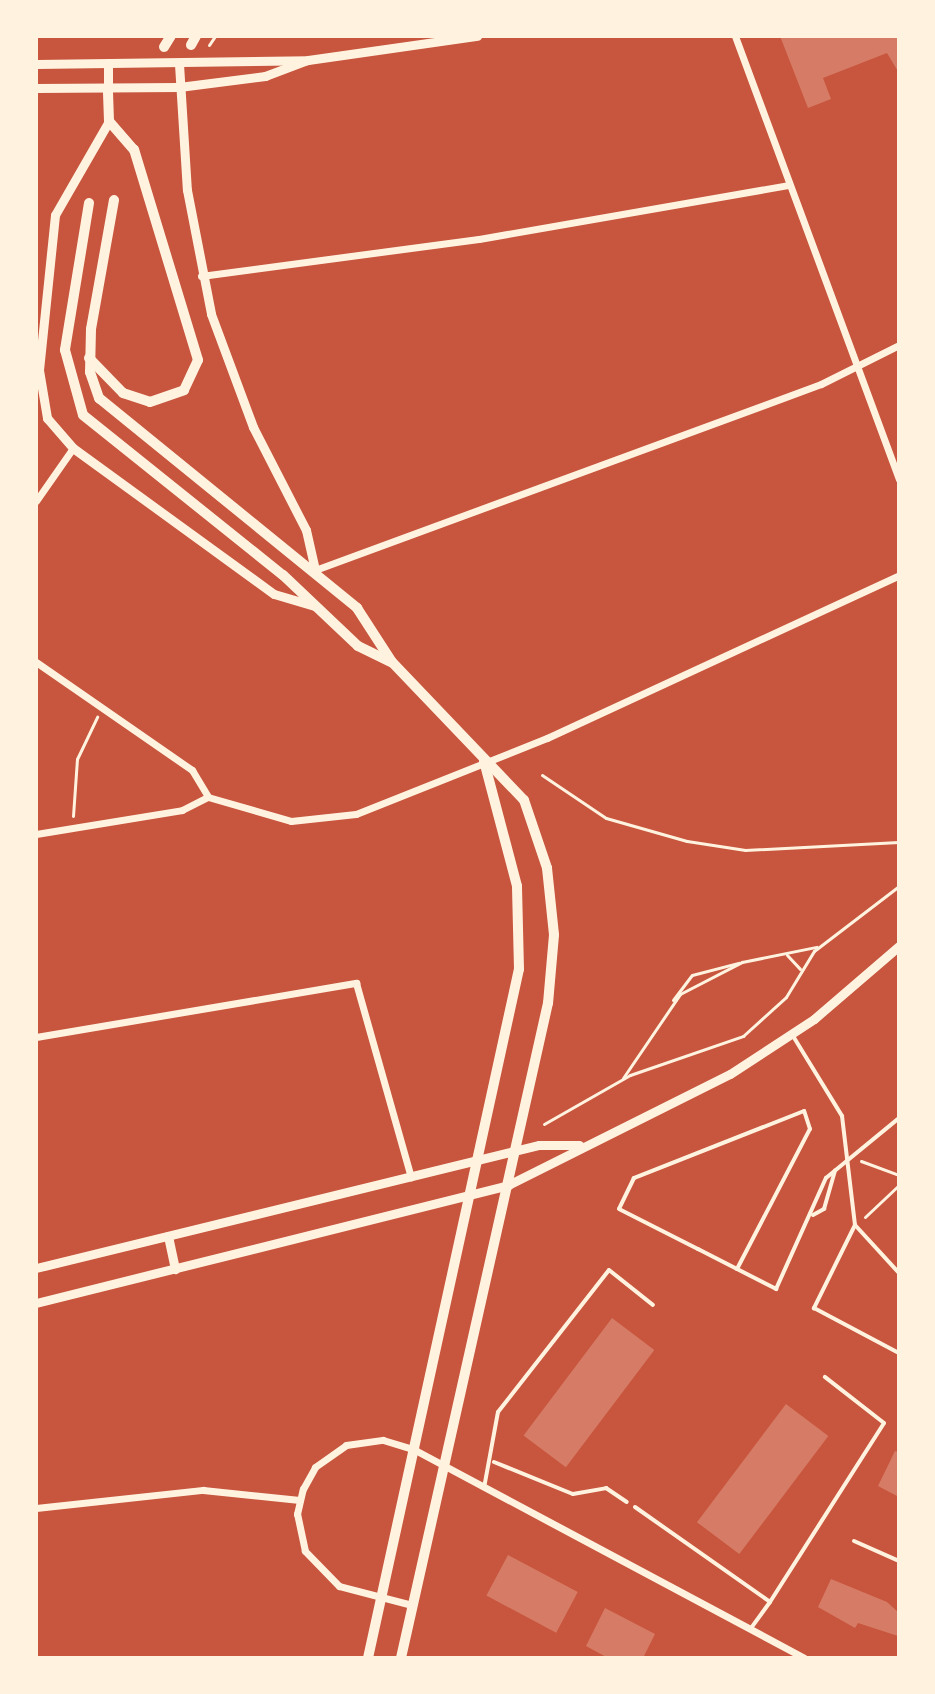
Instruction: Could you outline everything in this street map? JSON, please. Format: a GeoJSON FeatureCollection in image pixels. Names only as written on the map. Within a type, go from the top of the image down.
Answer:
{"type":"FeatureCollection","features":[{"type":"Feature","properties":{"kind":"main road"},"geometry":{"type":"LineString","coordinates":[[164,47],[171,36]]}},
{"type":"Feature","properties":{"kind":"main road"},"geometry":{"type":"LineString","coordinates":[[89,358],[123,393],[150,402],[184,390],[198,360],[134,150],[109,121],[108,90]]}},
{"type":"Feature","properties":{"kind":"main road"},"geometry":{"type":"LineString","coordinates":[[114,200],[89,358],[95,390],[116,417],[315,570],[375,628],[392,662],[527,804],[553,910],[548,1003],[401,1658]]}},
{"type":"Feature","properties":{"kind":"main road"},"geometry":{"type":"LineString","coordinates":[[89,203],[65,350],[78,406],[97,431],[315,606],[358,646],[392,662]]}},
{"type":"Feature","properties":{"kind":"main road"},"geometry":{"type":"LineString","coordinates":[[368,1658],[480,1159],[521,945],[517,886],[484,761]]}},
{"type":"Feature","properties":{"kind":"street"},"geometry":{"type":"LineString","coordinates":[[36,64],[108,66],[308,60],[477,36]]}},
{"type":"Feature","properties":{"kind":"street"},"geometry":{"type":"LineString","coordinates":[[735,36],[899,480]]}},
{"type":"Feature","properties":{"kind":"street"},"geometry":{"type":"LineString","coordinates":[[36,88],[108,90],[179,87],[265,76],[308,60]]}},
{"type":"Feature","properties":{"kind":"street"},"geometry":{"type":"LineString","coordinates":[[179,64],[201,276],[234,381],[306,530],[315,570],[857,368],[899,345]]}},
{"type":"Feature","properties":{"kind":"street"},"geometry":{"type":"LineString","coordinates":[[108,66],[108,90]]}},
{"type":"Feature","properties":{"kind":"street"},"geometry":{"type":"LineString","coordinates":[[109,121],[59,204],[48,267],[41,393],[50,423],[73,448],[274,594],[315,606]]}},
{"type":"Feature","properties":{"kind":"street"},"geometry":{"type":"LineString","coordinates":[[201,276],[479,239],[789,185]]}},
{"type":"Feature","properties":{"kind":"street"},"geometry":{"type":"LineString","coordinates":[[36,501],[73,448]]}},
{"type":"Feature","properties":{"kind":"street"},"geometry":{"type":"LineString","coordinates":[[36,662],[192,770],[208,797],[278,818],[319,821],[356,814],[484,761],[899,575]]}},
{"type":"Feature","properties":{"kind":"street"},"geometry":{"type":"LineString","coordinates":[[36,834],[182,810],[208,797]]}},
{"type":"Feature","properties":{"kind":"street"},"geometry":{"type":"LineString","coordinates":[[36,1303],[471,1197],[508,1185],[579,1145],[722,1078],[792,1035],[899,946]]}},
{"type":"Feature","properties":{"kind":"street"},"geometry":{"type":"LineString","coordinates":[[36,1037],[356,983],[411,1177]]}},
{"type":"Feature","properties":{"kind":"street"},"geometry":{"type":"LineString","coordinates":[[36,1268],[514,1151],[579,1145]]}},
{"type":"Feature","properties":{"kind":"street"},"geometry":{"type":"LineString","coordinates":[[168,1236],[175,1269]]}},
{"type":"Feature","properties":{"kind":"street"},"geometry":{"type":"LineString","coordinates":[[412,1605],[339,1586],[319,1571],[300,1539],[299,1500],[315,1467],[346,1445],[383,1440],[415,1450],[443,1469],[804,1658]]}},
{"type":"Feature","properties":{"kind":"street"},"geometry":{"type":"LineString","coordinates":[[36,1508],[203,1490],[299,1500]]}},
{"type":"Feature","properties":{"kind":"lane"},"geometry":{"type":"LineString","coordinates":[[792,1035],[841,1112],[852,1153],[855,1225],[814,1308],[899,1353]]}},
{"type":"Feature","properties":{"kind":"lane"},"geometry":{"type":"LineString","coordinates":[[737,1269],[810,1129],[804,1111],[634,1178],[619,1209],[776,1289],[835,1171],[852,1153],[899,1118]]}},
{"type":"Feature","properties":{"kind":"lane"},"geometry":{"type":"LineString","coordinates":[[813,1215],[824,1209],[835,1171]]}},
{"type":"Feature","properties":{"kind":"lane"},"geometry":{"type":"LineString","coordinates":[[855,1225],[899,1273]]}},
{"type":"Feature","properties":{"kind":"lane"},"geometry":{"type":"LineString","coordinates":[[483,1490],[494,1462],[490,1433],[498,1412],[609,1270],[653,1305]]}},
{"type":"Feature","properties":{"kind":"lane"},"geometry":{"type":"LineString","coordinates":[[750,1630],[884,1423],[825,1377]]}},
{"type":"Feature","properties":{"kind":"lane"},"geometry":{"type":"LineString","coordinates":[[494,1462],[573,1494],[606,1488],[627,1502]]}},
{"type":"Feature","properties":{"kind":"lane"},"geometry":{"type":"LineString","coordinates":[[635,1507],[770,1602]]}},
{"type":"Feature","properties":{"kind":"lane"},"geometry":{"type":"LineString","coordinates":[[854,1541],[899,1561]]}},
{"type":"Feature","properties":{"kind":"path"},"geometry":{"type":"LineString","coordinates":[[209,45],[215,36]]}},
{"type":"Feature","properties":{"kind":"path"},"geometry":{"type":"LineString","coordinates":[[76,827],[77,759],[102,708]]}},
{"type":"Feature","properties":{"kind":"path"},"geometry":{"type":"LineString","coordinates":[[542,775],[606,818],[698,843],[783,850],[899,842]]}},
{"type":"Feature","properties":{"kind":"path"},"geometry":{"type":"LineString","coordinates":[[544,1124],[620,1081],[743,1036],[781,1004],[800,972],[824,944],[899,886]]}},
{"type":"Feature","properties":{"kind":"path"},"geometry":{"type":"LineString","coordinates":[[620,1081],[692,975],[824,944]]}},
{"type":"Feature","properties":{"kind":"path"},"geometry":{"type":"LineString","coordinates":[[784,955],[800,972]]}},
{"type":"Feature","properties":{"kind":"path"},"geometry":{"type":"LineString","coordinates":[[672,1002],[742,962]]}},
{"type":"Feature","properties":{"kind":"path"},"geometry":{"type":"LineString","coordinates":[[852,1153],[899,1175]]}},
{"type":"Feature","properties":{"kind":"path"},"geometry":{"type":"LineString","coordinates":[[855,1225],[899,1185]]}},
{"type":"Feature","properties":{"kind":"building"},"geometry":{"type":"Polygon","coordinates":[[[780,36],[899,36],[899,73],[887,53],[823,78],[831,99],[808,108],[780,36]]]}},
{"type":"Feature","properties":{"kind":"building"},"geometry":{"type":"Polygon","coordinates":[[[612,1318],[654,1350],[566,1467],[524,1435],[612,1318]]]}},
{"type":"Feature","properties":{"kind":"building"},"geometry":{"type":"Polygon","coordinates":[[[786,1404],[828,1436],[739,1554],[697,1522],[786,1404]]]}},
{"type":"Feature","properties":{"kind":"building"},"geometry":{"type":"Polygon","coordinates":[[[895,1451],[899,1452],[899,1497],[878,1486],[895,1451]]]}},
{"type":"Feature","properties":{"kind":"building"},"geometry":{"type":"Polygon","coordinates":[[[508,1555],[578,1592],[556,1633],[486,1596],[508,1555]]]}},
{"type":"Feature","properties":{"kind":"building"},"geometry":{"type":"Polygon","coordinates":[[[831,1579],[887,1602],[899,1613],[898,1636],[858,1623],[855,1628],[818,1607],[831,1579]]]}},
{"type":"Feature","properties":{"kind":"building"},"geometry":{"type":"Polygon","coordinates":[[[605,1608],[655,1634],[643,1658],[608,1658],[586,1646],[605,1608]]]}}]}
